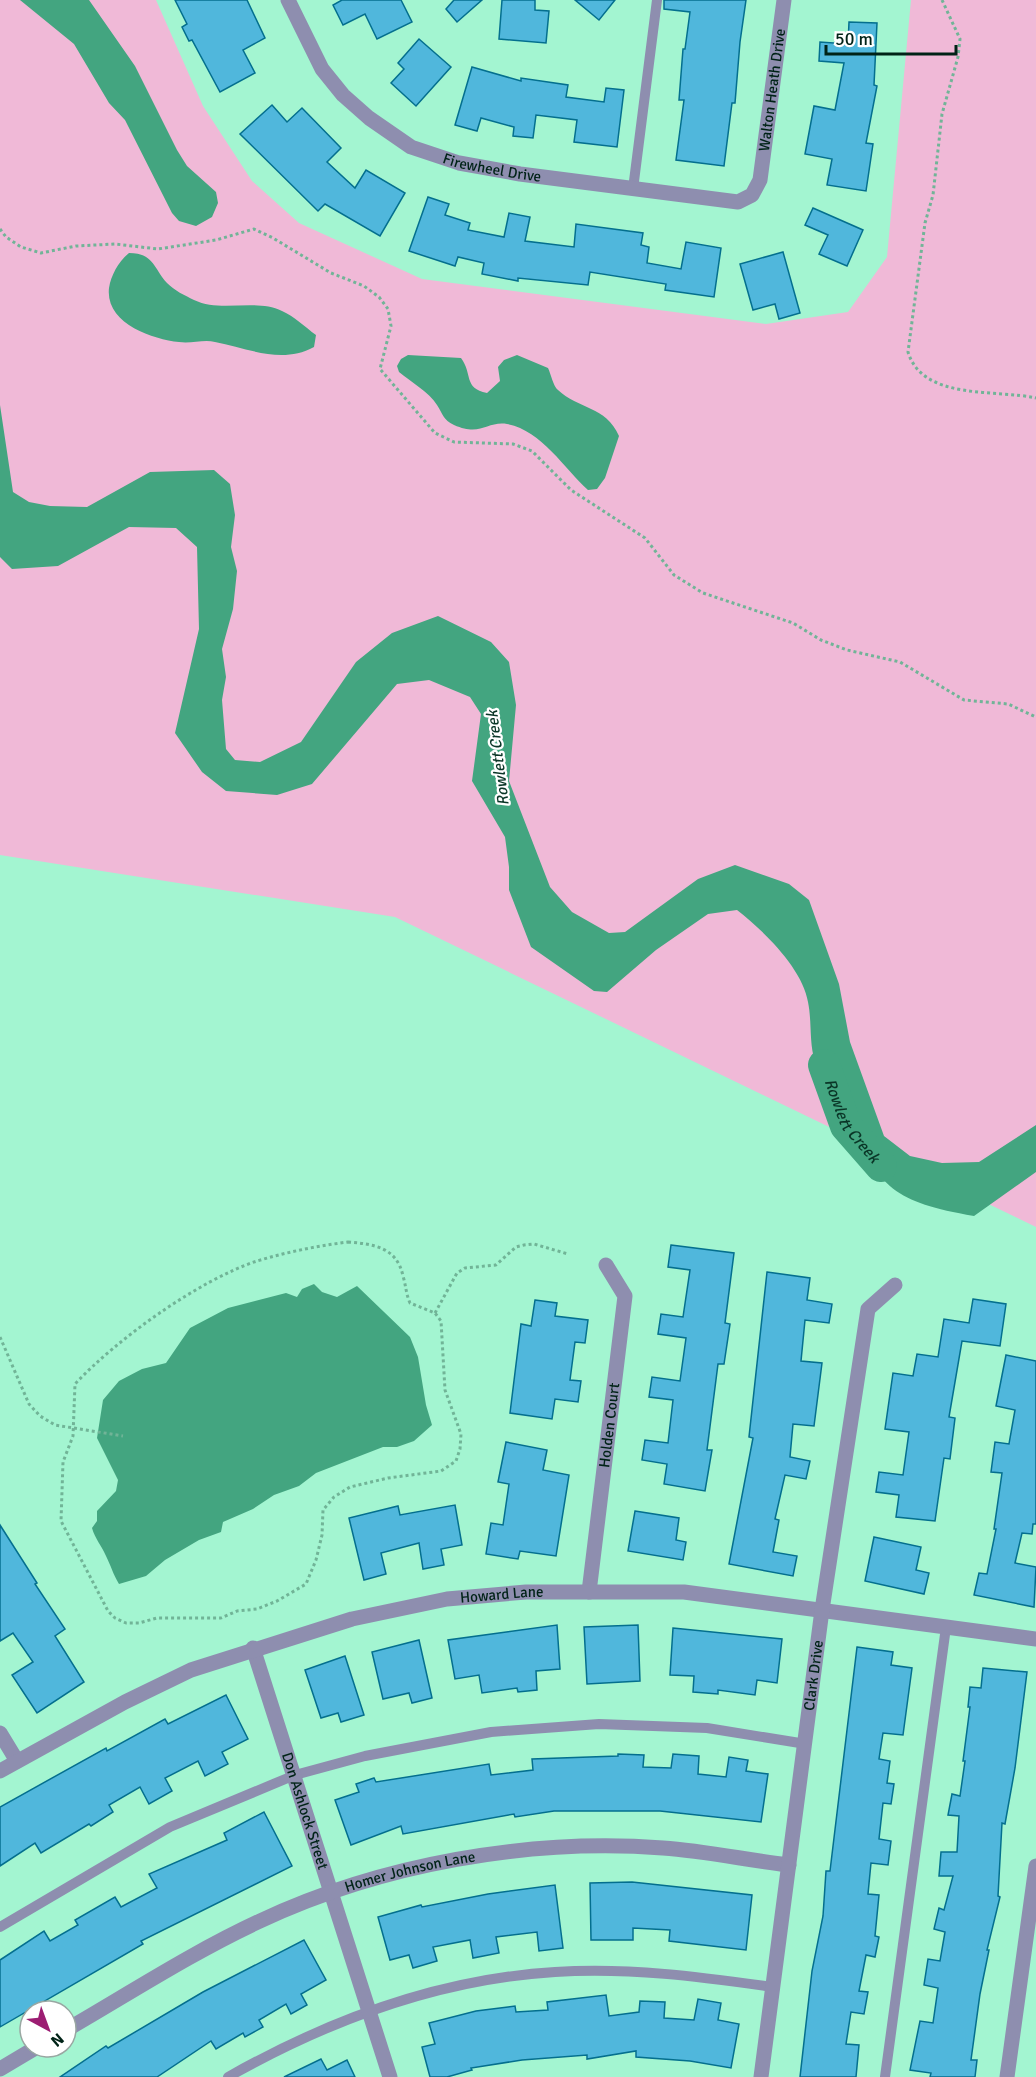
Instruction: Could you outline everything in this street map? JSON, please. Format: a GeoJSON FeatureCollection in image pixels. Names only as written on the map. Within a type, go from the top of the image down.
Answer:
{"type":"FeatureCollection","features":[{"type":"Feature","properties":{"kind":"street","name":"Firewheel Drive"},"geometry":{"type":"LineString","coordinates":[[288,0],[322,69],[343,95],[390,134],[411,147],[436,157],[469,165],[738,202],[752,195],[760,180]]}},
{"type":"Feature","properties":{"kind":"street","name":"Walton Heath Drive"},"geometry":{"type":"LineString","coordinates":[[760,180],[784,0]]}},
{"type":"Feature","properties":{"kind":"street","name":"Holden Court"},"geometry":{"type":"LineString","coordinates":[[589,1592],[625,1296],[606,1265]]}},
{"type":"Feature","properties":{"kind":"street","name":"Clark Drive"},"geometry":{"type":"LineString","coordinates":[[761,2077],[822,1610],[868,1309],[894,1285]]}},
{"type":"Feature","properties":{"kind":"street","name":"Howard Lane"},"geometry":{"type":"LineString","coordinates":[[0,1771],[125,1702],[191,1670],[253,1648],[352,1619],[447,1599],[526,1592],[684,1592],[1036,1639]]}},
{"type":"Feature","properties":{"kind":"street","name":"Don Ashlock Street"},"geometry":{"type":"LineString","coordinates":[[253,1648],[390,2077]]}},
{"type":"Feature","properties":{"kind":"street"},"geometry":{"type":"LineString","coordinates":[[0,1733],[17,1761]]}},
{"type":"Feature","properties":{"kind":"street","name":"Homer Johnson Lane"},"geometry":{"type":"LineString","coordinates":[[78,2023],[261,1920],[381,1876],[482,1855],[574,1846],[663,1848],[789,1865]]}},
{"type":"Feature","properties":{"kind":"street"},"geometry":{"type":"LineString","coordinates":[[1007,2077],[1036,1866]]}},
{"type":"Feature","properties":{"kind":"street"},"geometry":{"type":"LineString","coordinates":[[0,2069],[18,2058]]}},
{"type":"Feature","properties":{"kind":"lane"},"geometry":{"type":"LineString","coordinates":[[633,189],[657,0]]}},
{"type":"Feature","properties":{"kind":"lane"},"geometry":{"type":"LineString","coordinates":[[885,2077],[945,1627]]}},
{"type":"Feature","properties":{"kind":"lane"},"geometry":{"type":"LineString","coordinates":[[0,1927],[170,1827],[295,1775],[424,1743],[491,1732],[550,1727],[657,1725],[707,1728],[806,1744]]}},
{"type":"Feature","properties":{"kind":"lane"},"geometry":{"type":"LineString","coordinates":[[228,2077],[294,2042],[368,2011],[431,1992],[494,1978],[555,1972],[659,1973],[773,1987]]}},
{"type":"Feature","properties":{"kind":"path"},"geometry":{"type":"LineString","coordinates":[[942,0],[960,39],[958,57],[942,114],[933,195],[925,223],[908,352],[912,364],[940,384],[957,389],[1036,398]]}},
{"type":"Feature","properties":{"kind":"path"},"geometry":{"type":"LineString","coordinates":[[0,229],[6,237],[21,247],[41,253],[76,246],[115,244],[158,249],[216,240],[254,229],[331,273],[364,286],[380,297],[388,309],[391,326],[380,369],[435,434],[454,442],[513,444],[532,451],[572,490],[645,538],[674,575],[703,593],[793,623],[821,640],[847,650],[900,662],[964,700],[1008,704],[1036,717]]}},
{"type":"Feature","properties":{"kind":"path"},"geometry":{"type":"LineString","coordinates":[[348,1242],[373,1244],[388,1250],[397,1258],[410,1303],[435,1313],[441,1322],[444,1336],[445,1390],[460,1434],[460,1449],[456,1461],[441,1471],[388,1478],[350,1487],[334,1497],[323,1510],[322,1535],[316,1560],[306,1584],[296,1592],[257,1609],[237,1611],[221,1618],[157,1617],[139,1623],[126,1623],[115,1618],[108,1611],[61,1521],[63,1462],[74,1436],[74,1427],[75,1384],[113,1348],[166,1310],[214,1281],[255,1262],[302,1248],[348,1242]]}},
{"type":"Feature","properties":{"kind":"path"},"geometry":{"type":"LineString","coordinates":[[435,1313],[457,1273],[465,1268],[496,1265],[516,1247],[524,1245],[534,1244],[568,1254]]}},
{"type":"Feature","properties":{"kind":"path"},"geometry":{"type":"LineString","coordinates":[[0,1337],[29,1404],[40,1416],[55,1425],[123,1436]]}},
{"type":"Feature","properties":{"kind":"shaded area"},"geometry":{"type":"Polygon","coordinates":[[[0,0],[156,0],[203,106],[252,181],[299,223],[422,279],[766,324],[848,312],[887,257],[911,0],[1036,0],[1036,1227],[395,917],[0,855],[0,0]]]}},
{"type":"Feature","properties":{"kind":"water"},"geometry":{"type":"Polygon","coordinates":[[[20,0],[89,0],[135,66],[187,166],[216,192],[218,203],[212,217],[196,226],[179,221],[172,213],[125,120],[109,103],[74,44],[20,0]]]}},
{"type":"Feature","properties":{"kind":"water"},"geometry":{"type":"Polygon","coordinates":[[[129,253],[149,259],[170,286],[204,304],[272,307],[286,313],[316,335],[314,347],[289,355],[264,354],[211,341],[168,340],[132,327],[114,311],[109,288],[116,269],[129,253]]]}},
{"type":"Feature","properties":{"kind":"water"},"geometry":{"type":"Polygon","coordinates":[[[408,355],[461,358],[471,384],[479,391],[487,393],[500,381],[498,367],[504,360],[517,355],[548,368],[558,390],[607,419],[619,436],[605,478],[597,489],[588,490],[541,442],[519,428],[500,424],[471,429],[450,423],[429,396],[399,372],[397,366],[401,359],[408,355]]]}},
{"type":"Feature","properties":{"kind":"water"},"geometry":{"type":"Polygon","coordinates":[[[0,405],[13,492],[29,502],[50,506],[87,507],[150,472],[214,470],[230,484],[235,515],[231,547],[237,571],[233,609],[222,649],[226,677],[222,700],[226,749],[235,760],[260,762],[301,742],[356,662],[392,633],[438,616],[491,642],[509,662],[516,705],[509,781],[550,887],[572,912],[609,933],[625,932],[698,879],[735,865],[789,884],[809,900],[839,984],[850,1042],[884,1136],[910,1156],[942,1163],[979,1162],[1036,1125],[1036,1172],[974,1216],[925,1205],[893,1188],[869,1161],[818,1068],[812,1047],[805,989],[790,964],[770,939],[737,910],[708,914],[656,950],[607,992],[594,991],[531,947],[509,890],[505,837],[472,781],[481,714],[470,697],[429,680],[397,684],[312,784],[277,795],[226,791],[202,772],[175,733],[199,629],[197,547],[176,528],[129,527],[58,566],[12,569],[0,557],[0,405]]]}},
{"type":"Feature","properties":{"kind":"water"},"geometry":{"type":"Polygon","coordinates":[[[314,1284],[322,1292],[337,1297],[357,1286],[410,1337],[418,1357],[426,1405],[432,1425],[414,1441],[397,1447],[383,1447],[316,1473],[299,1486],[274,1495],[253,1509],[223,1522],[221,1532],[199,1540],[165,1560],[146,1576],[119,1584],[92,1528],[97,1521],[97,1511],[116,1491],[118,1480],[97,1438],[103,1400],[119,1381],[142,1369],[166,1363],[190,1328],[228,1308],[286,1293],[297,1297],[302,1289],[314,1284]]]}},
{"type":"Feature","properties":{"kind":"building"},"geometry":{"type":"Polygon","coordinates":[[[175,0],[247,0],[265,38],[243,50],[255,73],[220,92],[192,40],[189,41],[182,27],[187,24],[175,0]]]}},
{"type":"Feature","properties":{"kind":"building"},"geometry":{"type":"Polygon","coordinates":[[[342,0],[401,0],[412,22],[377,39],[365,14],[343,25],[333,5],[342,0]]]}},
{"type":"Feature","properties":{"kind":"building"},"geometry":{"type":"Polygon","coordinates":[[[454,0],[482,0],[457,22],[446,9],[454,0]]]}},
{"type":"Feature","properties":{"kind":"building"},"geometry":{"type":"Polygon","coordinates":[[[502,0],[535,0],[535,10],[549,11],[546,43],[499,39],[502,0]]]}},
{"type":"Feature","properties":{"kind":"building"},"geometry":{"type":"Polygon","coordinates":[[[575,0],[615,0],[599,20],[575,0]]]}},
{"type":"Feature","properties":{"kind":"building"},"geometry":{"type":"Polygon","coordinates":[[[664,0],[746,0],[735,103],[732,103],[724,166],[676,160],[684,100],[679,100],[683,49],[685,49],[690,12],[664,9],[664,0]]]}},
{"type":"Feature","properties":{"kind":"building"},"geometry":{"type":"Polygon","coordinates":[[[849,22],[877,23],[874,85],[877,86],[866,143],[873,144],[866,191],[827,185],[832,159],[805,154],[814,106],[835,110],[844,63],[819,61],[820,42],[848,44],[849,22]]]}},
{"type":"Feature","properties":{"kind":"building"},"geometry":{"type":"Polygon","coordinates":[[[419,39],[451,67],[416,106],[391,83],[404,69],[398,63],[419,39]]]}},
{"type":"Feature","properties":{"kind":"building"},"geometry":{"type":"Polygon","coordinates":[[[472,67],[521,81],[521,78],[568,85],[566,97],[604,102],[606,88],[624,90],[617,147],[574,142],[577,120],[536,115],[533,138],[513,136],[514,127],[481,118],[477,131],[455,125],[472,67]]]}},
{"type":"Feature","properties":{"kind":"building"},"geometry":{"type":"Polygon","coordinates":[[[272,105],[287,122],[302,108],[341,148],[327,162],[355,188],[366,170],[405,193],[380,236],[325,204],[318,211],[240,134],[272,105]]]}},
{"type":"Feature","properties":{"kind":"building"},"geometry":{"type":"Polygon","coordinates":[[[428,197],[449,204],[445,215],[470,223],[468,230],[504,237],[509,213],[530,217],[525,241],[574,247],[576,224],[643,233],[641,245],[649,247],[647,263],[681,269],[686,242],[721,248],[714,297],[665,290],[666,284],[590,272],[588,285],[518,278],[518,281],[482,274],[484,263],[458,257],[455,266],[409,251],[428,197]]]}},
{"type":"Feature","properties":{"kind":"building"},"geometry":{"type":"Polygon","coordinates":[[[813,208],[863,230],[847,266],[819,254],[828,235],[805,225],[813,208]]]}},
{"type":"Feature","properties":{"kind":"building"},"geometry":{"type":"Polygon","coordinates":[[[783,252],[800,313],[779,319],[775,304],[753,310],[740,264],[783,252]]]}},
{"type":"Feature","properties":{"kind":"building"},"geometry":{"type":"Polygon","coordinates":[[[671,1245],[734,1253],[725,1323],[730,1324],[724,1364],[718,1364],[707,1450],[712,1450],[705,1491],[664,1484],[667,1464],[642,1460],[645,1440],[668,1443],[673,1400],[649,1397],[652,1377],[680,1381],[686,1338],[658,1334],[661,1314],[683,1317],[690,1270],[668,1267],[671,1245]]]}},
{"type":"Feature","properties":{"kind":"building"},"geometry":{"type":"Polygon","coordinates":[[[767,1272],[810,1278],[807,1300],[832,1304],[829,1323],[805,1320],[801,1361],[822,1363],[814,1426],[793,1424],[790,1457],[810,1461],[806,1479],[785,1475],[775,1519],[779,1520],[773,1552],[797,1556],[793,1576],[729,1564],[753,1438],[749,1437],[767,1272]]]}},
{"type":"Feature","properties":{"kind":"building"},"geometry":{"type":"Polygon","coordinates":[[[973,1299],[1006,1304],[1000,1346],[962,1341],[949,1417],[955,1418],[950,1459],[944,1458],[935,1521],[896,1517],[899,1495],[876,1492],[879,1472],[903,1475],[909,1432],[885,1429],[893,1373],[913,1376],[917,1354],[938,1357],[944,1319],[969,1323],[973,1299]]]}},
{"type":"Feature","properties":{"kind":"building"},"geometry":{"type":"Polygon","coordinates":[[[535,1300],[557,1303],[555,1316],[588,1320],[585,1343],[575,1342],[570,1380],[581,1381],[578,1402],[555,1399],[552,1419],[510,1413],[521,1324],[531,1326],[535,1300]]]}},
{"type":"Feature","properties":{"kind":"building"},"geometry":{"type":"Polygon","coordinates":[[[1006,1355],[1036,1361],[1036,1524],[1033,1524],[1032,1534],[1022,1533],[1015,1563],[1036,1567],[1034,1607],[974,1595],[979,1573],[987,1574],[996,1529],[994,1529],[1002,1473],[991,1472],[995,1442],[1009,1444],[1015,1410],[996,1406],[1006,1355]]]}},
{"type":"Feature","properties":{"kind":"building"},"geometry":{"type":"Polygon","coordinates":[[[506,1442],[547,1450],[543,1470],[569,1475],[556,1556],[520,1551],[518,1559],[486,1554],[491,1523],[503,1525],[509,1484],[498,1482],[506,1442]]]}},
{"type":"Feature","properties":{"kind":"building"},"geometry":{"type":"Polygon","coordinates":[[[455,1505],[462,1545],[441,1549],[444,1565],[423,1569],[419,1543],[381,1553],[386,1574],[364,1580],[349,1518],[398,1506],[400,1515],[455,1505]]]}},
{"type":"Feature","properties":{"kind":"building"},"geometry":{"type":"Polygon","coordinates":[[[635,1511],[679,1518],[676,1540],[686,1542],[683,1560],[628,1551],[635,1511]]]}},
{"type":"Feature","properties":{"kind":"building"},"geometry":{"type":"Polygon","coordinates":[[[0,1525],[65,1629],[55,1636],[84,1682],[37,1713],[12,1675],[33,1662],[13,1633],[0,1641],[0,1525]]]}},
{"type":"Feature","properties":{"kind":"building"},"geometry":{"type":"Polygon","coordinates":[[[874,1537],[921,1547],[916,1570],[929,1573],[924,1594],[865,1581],[874,1537]]]}},
{"type":"Feature","properties":{"kind":"building"},"geometry":{"type":"Polygon","coordinates":[[[557,1625],[560,1669],[536,1671],[537,1690],[518,1692],[517,1688],[482,1693],[479,1675],[455,1679],[448,1640],[557,1625]]]}},
{"type":"Feature","properties":{"kind":"building"},"geometry":{"type":"Polygon","coordinates":[[[638,1625],[640,1681],[587,1684],[584,1627],[638,1625]]]}},
{"type":"Feature","properties":{"kind":"building"},"geometry":{"type":"Polygon","coordinates":[[[673,1628],[782,1639],[777,1683],[757,1680],[755,1695],[718,1690],[718,1694],[693,1692],[694,1676],[670,1675],[673,1628]]]}},
{"type":"Feature","properties":{"kind":"building"},"geometry":{"type":"Polygon","coordinates":[[[419,1640],[432,1698],[412,1703],[409,1693],[383,1699],[372,1652],[419,1640]]]}},
{"type":"Feature","properties":{"kind":"building"},"geometry":{"type":"Polygon","coordinates":[[[857,1647],[893,1652],[891,1665],[912,1668],[903,1735],[883,1733],[879,1759],[890,1761],[887,1783],[894,1784],[891,1804],[883,1803],[879,1839],[891,1841],[888,1865],[871,1863],[868,1894],[879,1895],[875,1936],[879,1937],[875,1957],[866,1955],[859,1991],[868,1992],[864,2014],[851,2012],[846,2044],[859,2045],[856,2077],[800,2077],[812,1971],[823,1916],[826,1871],[830,1871],[857,1647]]]}},
{"type":"Feature","properties":{"kind":"building"},"geometry":{"type":"Polygon","coordinates":[[[345,1656],[364,1715],[341,1722],[338,1713],[321,1718],[305,1670],[345,1656]]]}},
{"type":"Feature","properties":{"kind":"building"},"geometry":{"type":"Polygon","coordinates":[[[983,1668],[1027,1672],[1015,1768],[1005,1824],[1002,1823],[998,1896],[1000,1897],[987,1950],[989,1950],[980,1994],[971,2060],[977,2060],[975,2077],[930,2077],[931,2073],[910,2070],[920,2021],[933,2023],[938,1988],[924,1985],[928,1959],[940,1961],[945,1932],[934,1929],[939,1908],[944,1910],[953,1876],[939,1876],[941,1852],[957,1852],[959,1816],[948,1815],[952,1794],[960,1796],[970,1707],[968,1707],[970,1687],[981,1688],[983,1668]]]}},
{"type":"Feature","properties":{"kind":"building"},"geometry":{"type":"Polygon","coordinates":[[[226,1695],[248,1739],[222,1752],[228,1764],[205,1776],[198,1761],[165,1778],[172,1791],[149,1804],[140,1787],[109,1805],[113,1812],[91,1826],[89,1824],[41,1853],[35,1843],[0,1866],[0,1807],[106,1748],[107,1751],[165,1719],[168,1724],[226,1695]]]}},
{"type":"Feature","properties":{"kind":"building"},"geometry":{"type":"Polygon","coordinates":[[[618,1754],[644,1755],[643,1767],[671,1768],[673,1754],[699,1756],[698,1774],[726,1777],[729,1757],[748,1760],[746,1771],[768,1774],[761,1822],[660,1811],[554,1811],[515,1817],[514,1814],[403,1834],[401,1826],[351,1845],[335,1800],[359,1792],[356,1784],[374,1778],[376,1782],[489,1764],[491,1775],[533,1770],[532,1759],[618,1756],[618,1754]]]}},
{"type":"Feature","properties":{"kind":"building"},"geometry":{"type":"Polygon","coordinates":[[[264,1812],[292,1866],[141,1941],[143,1944],[48,1999],[18,1999],[18,2017],[0,2027],[0,1960],[44,1931],[50,1941],[78,1925],[75,1920],[115,1897],[121,1907],[157,1888],[149,1874],[227,1840],[224,1833],[264,1812]]]}},
{"type":"Feature","properties":{"kind":"building"},"geometry":{"type":"Polygon","coordinates":[[[632,1882],[752,1895],[746,1950],[669,1941],[670,1930],[633,1928],[633,1940],[591,1940],[590,1883],[632,1882]]]}},
{"type":"Feature","properties":{"kind":"building"},"geometry":{"type":"Polygon","coordinates":[[[555,1885],[563,1948],[539,1951],[537,1932],[496,1937],[499,1953],[473,1958],[470,1940],[433,1947],[437,1961],[413,1968],[409,1955],[390,1960],[378,1917],[421,1905],[422,1907],[488,1894],[555,1885]]]}},
{"type":"Feature","properties":{"kind":"building"},"geometry":{"type":"Polygon","coordinates":[[[304,1940],[326,1980],[301,1994],[307,2005],[291,2014],[286,2004],[259,2020],[263,2027],[245,2037],[243,2033],[216,2049],[211,2041],[157,2077],[60,2077],[106,2046],[108,2048],[203,1992],[304,1940]]]}},
{"type":"Feature","properties":{"kind":"building"},"geometry":{"type":"Polygon","coordinates":[[[606,1995],[609,2016],[639,2012],[640,2001],[665,2002],[664,2018],[694,2020],[698,1999],[721,2003],[718,2020],[739,2024],[731,2068],[690,2061],[636,2057],[636,2051],[587,2059],[587,2055],[522,2060],[471,2068],[472,2070],[447,2077],[430,2077],[422,2047],[435,2044],[429,2023],[476,2011],[515,2006],[516,2012],[548,2010],[547,2002],[606,1995]]]}},
{"type":"Feature","properties":{"kind":"building"},"geometry":{"type":"Polygon","coordinates":[[[321,2059],[327,2070],[347,2060],[355,2077],[284,2077],[321,2059]]]}},
{"type":"Feature","properties":{"kind":"waterway","name":"Rowlett Creek"},"geometry":{"type":"LineString","coordinates":[[824,1065],[846,1126],[881,1166]]}}]}
